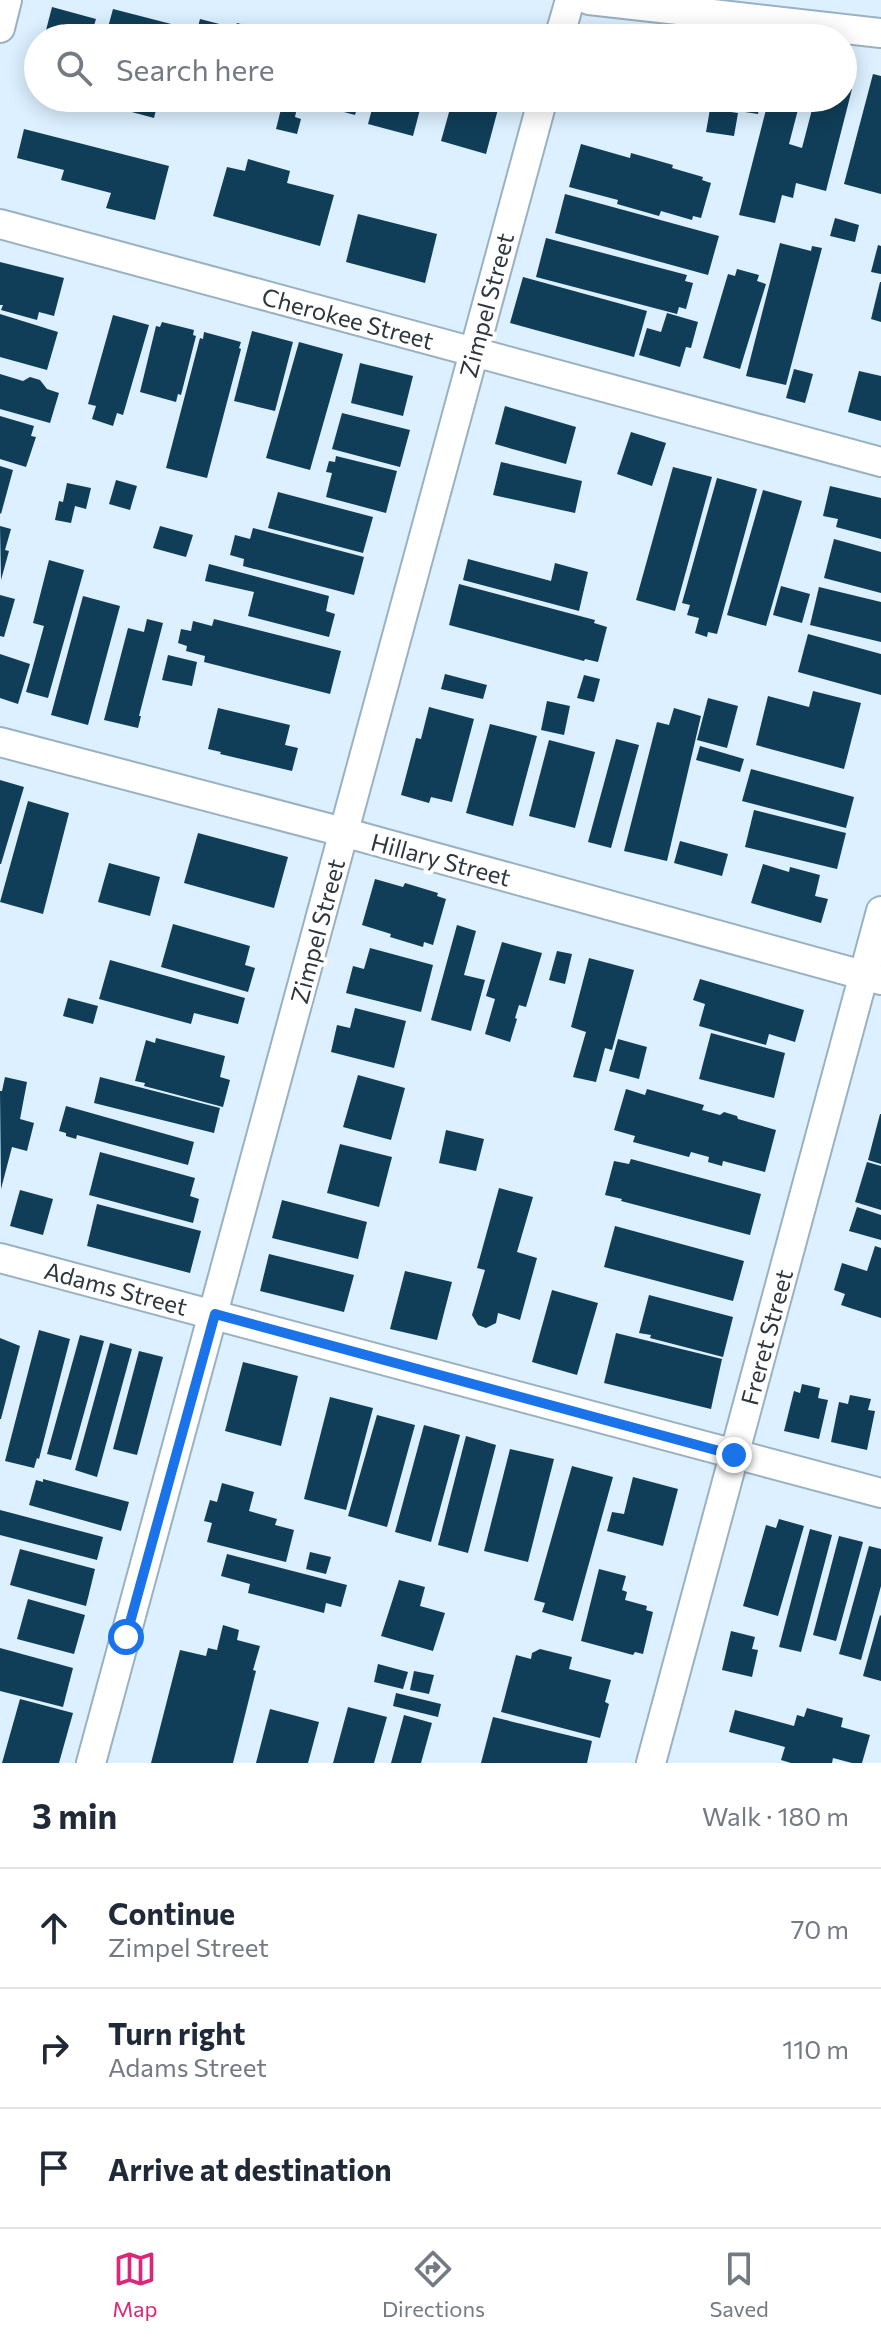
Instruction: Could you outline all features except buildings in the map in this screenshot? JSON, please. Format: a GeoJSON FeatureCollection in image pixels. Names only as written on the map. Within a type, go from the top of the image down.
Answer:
{"type":"FeatureCollection","features":[{"type":"Feature","properties":{"kind":"street"},"geometry":{"type":"LineString","coordinates":[[0,28],[7,0]]}},
{"type":"Feature","properties":{"kind":"street"},"geometry":{"type":"LineString","coordinates":[[563,24],[570,0]]}},
{"type":"Feature","properties":{"kind":"street"},"geometry":{"type":"LineString","coordinates":[[589,0],[801,24]]}},
{"type":"Feature","properties":{"kind":"street"},"geometry":{"type":"LineString","coordinates":[[857,30],[881,33]]}},
{"type":"Feature","properties":{"kind":"street","name":"Zimpel Street"},"geometry":{"type":"LineString","coordinates":[[91,1763],[539,112]]}},
{"type":"Feature","properties":{"kind":"street","name":"Cherokee Street"},"geometry":{"type":"LineString","coordinates":[[0,224],[881,462]]}},
{"type":"Feature","properties":{"kind":"street","name":"Hillary Street"},"geometry":{"type":"LineString","coordinates":[[0,742],[343,832],[872,978]]}},
{"type":"Feature","properties":{"kind":"street","name":"Freret Street"},"geometry":{"type":"LineString","coordinates":[[651,1763],[734,1455],[872,978],[881,911]]}},
{"type":"Feature","properties":{"kind":"street","name":"Adams Street"},"geometry":{"type":"LineString","coordinates":[[0,1258],[881,1493]]}},
{"type":"Feature","properties":{"kind":"route"},"geometry":{"type":"LineString","coordinates":[[126,1637],[215,1314],[734,1455]]}}]}
